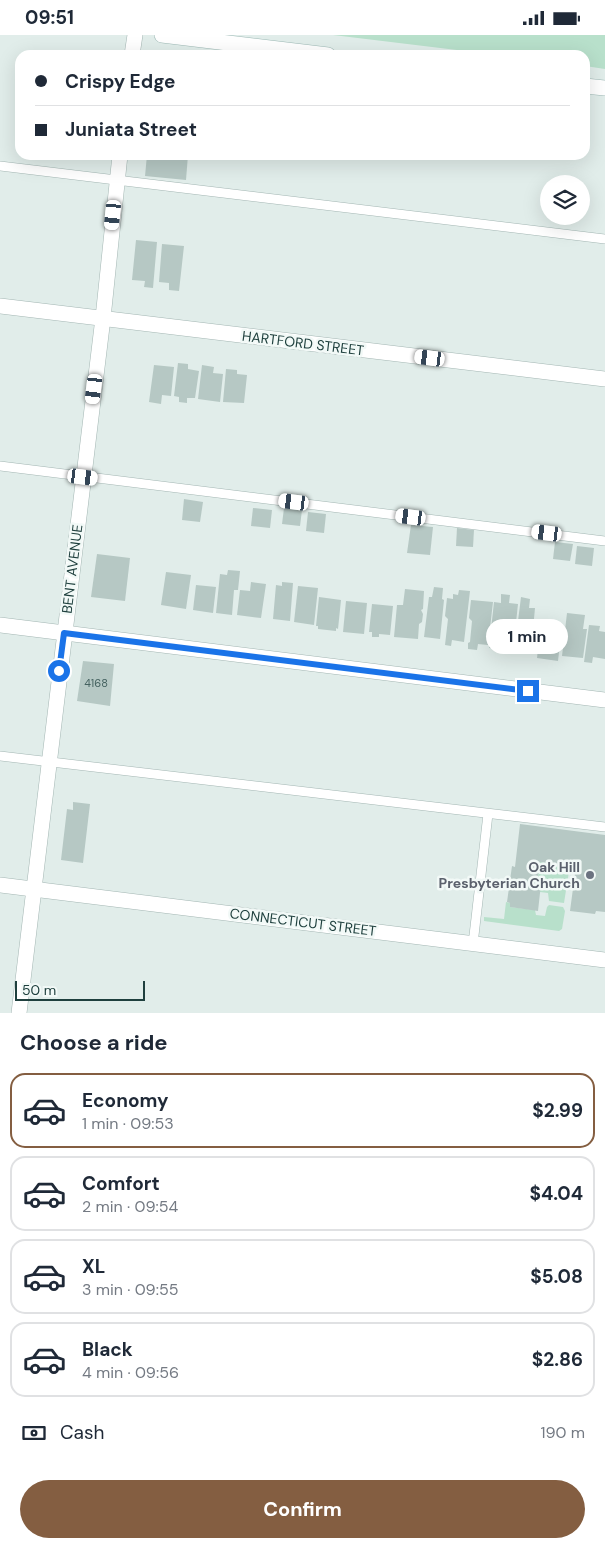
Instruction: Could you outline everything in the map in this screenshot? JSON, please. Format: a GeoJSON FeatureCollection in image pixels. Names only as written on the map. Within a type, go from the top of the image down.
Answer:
{"type":"FeatureCollection","features":[{"type":"Feature","properties":{"kind":"street"},"geometry":{"type":"LineString","coordinates":[[133,50],[135,35]]}},
{"type":"Feature","properties":{"kind":"street"},"geometry":{"type":"LineString","coordinates":[[162,35],[286,50]]}},
{"type":"Feature","properties":{"kind":"street"},"geometry":{"type":"LineString","coordinates":[[590,86],[605,88]]}},
{"type":"Feature","properties":{"kind":"street","name":"BENT AVENUE"},"geometry":{"type":"LineString","coordinates":[[19,1013],[119,160]]}},
{"type":"Feature","properties":{"kind":"street","name":"HARTFORD STREET"},"geometry":{"type":"LineString","coordinates":[[0,307],[605,379]]}},
{"type":"Feature","properties":{"kind":"street"},"geometry":{"type":"LineString","coordinates":[[0,625],[605,700]]}},
{"type":"Feature","properties":{"kind":"street","name":"CONNECTICUT STREET"},"geometry":{"type":"LineString","coordinates":[[0,885],[605,960]]}},
{"type":"Feature","properties":{"kind":"lane"},"geometry":{"type":"LineString","coordinates":[[0,166],[605,239]]}},
{"type":"Feature","properties":{"kind":"lane"},"geometry":{"type":"LineString","coordinates":[[0,466],[605,541]]}},
{"type":"Feature","properties":{"kind":"lane"},"geometry":{"type":"LineString","coordinates":[[0,756],[605,827]]}},
{"type":"Feature","properties":{"kind":"lane"},"geometry":{"type":"LineString","coordinates":[[473,944],[488,814]]}},
{"type":"Feature","properties":{"kind":"green space"},"geometry":{"type":"Polygon","coordinates":[[[333,35],[605,35],[605,69],[590,67],[590,50],[457,50],[333,35]]]}},
{"type":"Feature","properties":{"kind":"green space"},"geometry":{"type":"Polygon","coordinates":[[[540,862],[570,865],[564,903],[549,901],[548,893],[540,892],[537,884],[540,862]]]}},
{"type":"Feature","properties":{"kind":"green space"},"geometry":{"type":"Polygon","coordinates":[[[506,902],[510,903],[510,907],[535,910],[536,915],[545,916],[549,905],[563,907],[565,911],[562,929],[559,931],[484,921],[484,917],[504,919],[506,902]]]}},
{"type":"Feature","properties":{"kind":"building"},"geometry":{"type":"Polygon","coordinates":[[[147,160],[188,160],[186,180],[145,176],[147,160]]]}},
{"type":"Feature","properties":{"kind":"building"},"geometry":{"type":"Polygon","coordinates":[[[136,240],[157,242],[153,288],[144,287],[145,281],[132,280],[136,240]]]}},
{"type":"Feature","properties":{"kind":"building"},"geometry":{"type":"Polygon","coordinates":[[[162,244],[184,246],[179,291],[169,290],[169,283],[159,282],[162,244]]]}},
{"type":"Feature","properties":{"kind":"building"},"geometry":{"type":"Polygon","coordinates":[[[178,363],[188,364],[188,369],[199,371],[195,398],[187,398],[187,403],[179,402],[179,397],[174,396],[178,363]]]}},
{"type":"Feature","properties":{"kind":"building"},"geometry":{"type":"Polygon","coordinates":[[[154,365],[174,367],[171,396],[162,395],[161,404],[149,402],[154,365]]]}},
{"type":"Feature","properties":{"kind":"building"},"geometry":{"type":"Polygon","coordinates":[[[202,365],[214,367],[213,373],[223,374],[220,402],[198,399],[202,365]]]}},
{"type":"Feature","properties":{"kind":"building"},"geometry":{"type":"Polygon","coordinates":[[[226,369],[237,370],[237,374],[247,375],[244,403],[223,402],[226,369]]]}},
{"type":"Feature","properties":{"kind":"building"},"geometry":{"type":"Polygon","coordinates":[[[184,499],[203,502],[200,522],[182,520],[184,499]]]}},
{"type":"Feature","properties":{"kind":"building"},"geometry":{"type":"Polygon","coordinates":[[[253,508],[272,510],[270,528],[251,526],[253,508]]]}},
{"type":"Feature","properties":{"kind":"building"},"geometry":{"type":"Polygon","coordinates":[[[284,508],[302,510],[300,526],[282,524],[284,508]]]}},
{"type":"Feature","properties":{"kind":"building"},"geometry":{"type":"Polygon","coordinates":[[[308,512],[326,514],[324,533],[306,531],[308,512]]]}},
{"type":"Feature","properties":{"kind":"building"},"geometry":{"type":"Polygon","coordinates":[[[411,525],[433,527],[430,555],[407,553],[411,525]]]}},
{"type":"Feature","properties":{"kind":"building"},"geometry":{"type":"Polygon","coordinates":[[[457,528],[474,530],[473,547],[456,546],[457,528]]]}},
{"type":"Feature","properties":{"kind":"building"},"geometry":{"type":"Polygon","coordinates":[[[555,542],[573,544],[570,561],[553,559],[555,542]]]}},
{"type":"Feature","properties":{"kind":"building"},"geometry":{"type":"Polygon","coordinates":[[[577,546],[594,548],[592,566],[575,564],[577,546]]]}},
{"type":"Feature","properties":{"kind":"building"},"geometry":{"type":"Polygon","coordinates":[[[97,554],[130,558],[125,601],[91,597],[97,554]]]}},
{"type":"Feature","properties":{"kind":"building"},"geometry":{"type":"Polygon","coordinates":[[[228,570],[240,571],[238,590],[234,590],[232,615],[216,613],[220,574],[227,575],[228,570]]]}},
{"type":"Feature","properties":{"kind":"building"},"geometry":{"type":"Polygon","coordinates":[[[166,572],[191,575],[186,609],[161,605],[166,572]]]}},
{"type":"Feature","properties":{"kind":"building"},"geometry":{"type":"Polygon","coordinates":[[[251,582],[266,584],[261,618],[237,615],[240,590],[250,591],[251,582]]]}},
{"type":"Feature","properties":{"kind":"building"},"geometry":{"type":"Polygon","coordinates":[[[282,582],[293,583],[290,621],[273,619],[276,585],[282,586],[282,582]]]}},
{"type":"Feature","properties":{"kind":"building"},"geometry":{"type":"Polygon","coordinates":[[[196,585],[216,587],[213,613],[193,610],[196,585]]]}},
{"type":"Feature","properties":{"kind":"building"},"geometry":{"type":"Polygon","coordinates":[[[298,586],[318,588],[314,625],[294,622],[298,586]]]}},
{"type":"Feature","properties":{"kind":"building"},"geometry":{"type":"Polygon","coordinates":[[[434,587],[443,588],[442,599],[444,600],[440,639],[424,637],[429,597],[432,597],[434,587]]]}},
{"type":"Feature","properties":{"kind":"building"},"geometry":{"type":"Polygon","coordinates":[[[405,589],[424,591],[423,609],[421,610],[423,614],[422,622],[419,624],[418,639],[394,637],[397,605],[403,605],[405,589]]]}},
{"type":"Feature","properties":{"kind":"building"},"geometry":{"type":"Polygon","coordinates":[[[459,590],[470,591],[464,642],[452,640],[451,646],[445,645],[448,619],[445,616],[447,598],[453,599],[453,594],[458,595],[459,590]]]}},
{"type":"Feature","properties":{"kind":"building"},"geometry":{"type":"Polygon","coordinates":[[[501,594],[510,595],[509,603],[518,604],[513,650],[489,648],[494,602],[501,603],[501,594]]]}},
{"type":"Feature","properties":{"kind":"building"},"geometry":{"type":"Polygon","coordinates":[[[319,597],[341,600],[338,629],[336,628],[336,631],[318,629],[318,626],[316,626],[319,597]]]}},
{"type":"Feature","properties":{"kind":"building"},"geometry":{"type":"Polygon","coordinates":[[[521,597],[530,599],[529,608],[535,608],[531,650],[522,649],[521,654],[514,653],[521,597]]]}},
{"type":"Feature","properties":{"kind":"building"},"geometry":{"type":"Polygon","coordinates":[[[471,600],[493,602],[488,645],[478,644],[477,650],[468,649],[472,621],[469,618],[471,600]]]}},
{"type":"Feature","properties":{"kind":"building"},"geometry":{"type":"Polygon","coordinates":[[[346,601],[367,603],[364,634],[343,632],[346,601]]]}},
{"type":"Feature","properties":{"kind":"building"},"geometry":{"type":"Polygon","coordinates":[[[372,604],[393,606],[390,635],[379,634],[379,637],[372,637],[372,632],[369,632],[372,604]]]}},
{"type":"Feature","properties":{"kind":"building"},"geometry":{"type":"Polygon","coordinates":[[[567,613],[585,615],[583,629],[587,629],[583,658],[562,656],[567,613]]]}},
{"type":"Feature","properties":{"kind":"building"},"geometry":{"type":"Polygon","coordinates":[[[541,622],[562,625],[558,661],[537,658],[541,622]]]}},
{"type":"Feature","properties":{"kind":"building"},"geometry":{"type":"Polygon","coordinates":[[[589,625],[600,626],[599,631],[605,632],[605,659],[593,657],[592,663],[584,662],[589,625]]]}},
{"type":"Feature","properties":{"kind":"building"},"geometry":{"type":"Polygon","coordinates":[[[83,661],[114,664],[110,706],[77,701],[83,661]]]}},
{"type":"Feature","properties":{"kind":"building"},"geometry":{"type":"Polygon","coordinates":[[[73,802],[90,804],[83,863],[61,860],[67,809],[73,810],[73,802]]]}},
{"type":"Feature","properties":{"kind":"building","name":"Oak Hill Presbyterian Church"},"geometry":{"type":"Polygon","coordinates":[[[520,824],[605,835],[605,912],[596,911],[595,914],[570,911],[576,866],[540,862],[537,884],[541,884],[538,911],[510,907],[510,903],[507,902],[512,866],[515,867],[520,824]]]}},
{"type":"Feature","properties":{"kind":"place","name":"Oak Hill Presbyterian Church"},"geometry":{"type":"Point","coordinates":[590,875]}},
{"type":"Feature","properties":{"kind":"route"},"geometry":{"type":"LineString","coordinates":[[59,671],[64,633],[528,691]]}}]}
